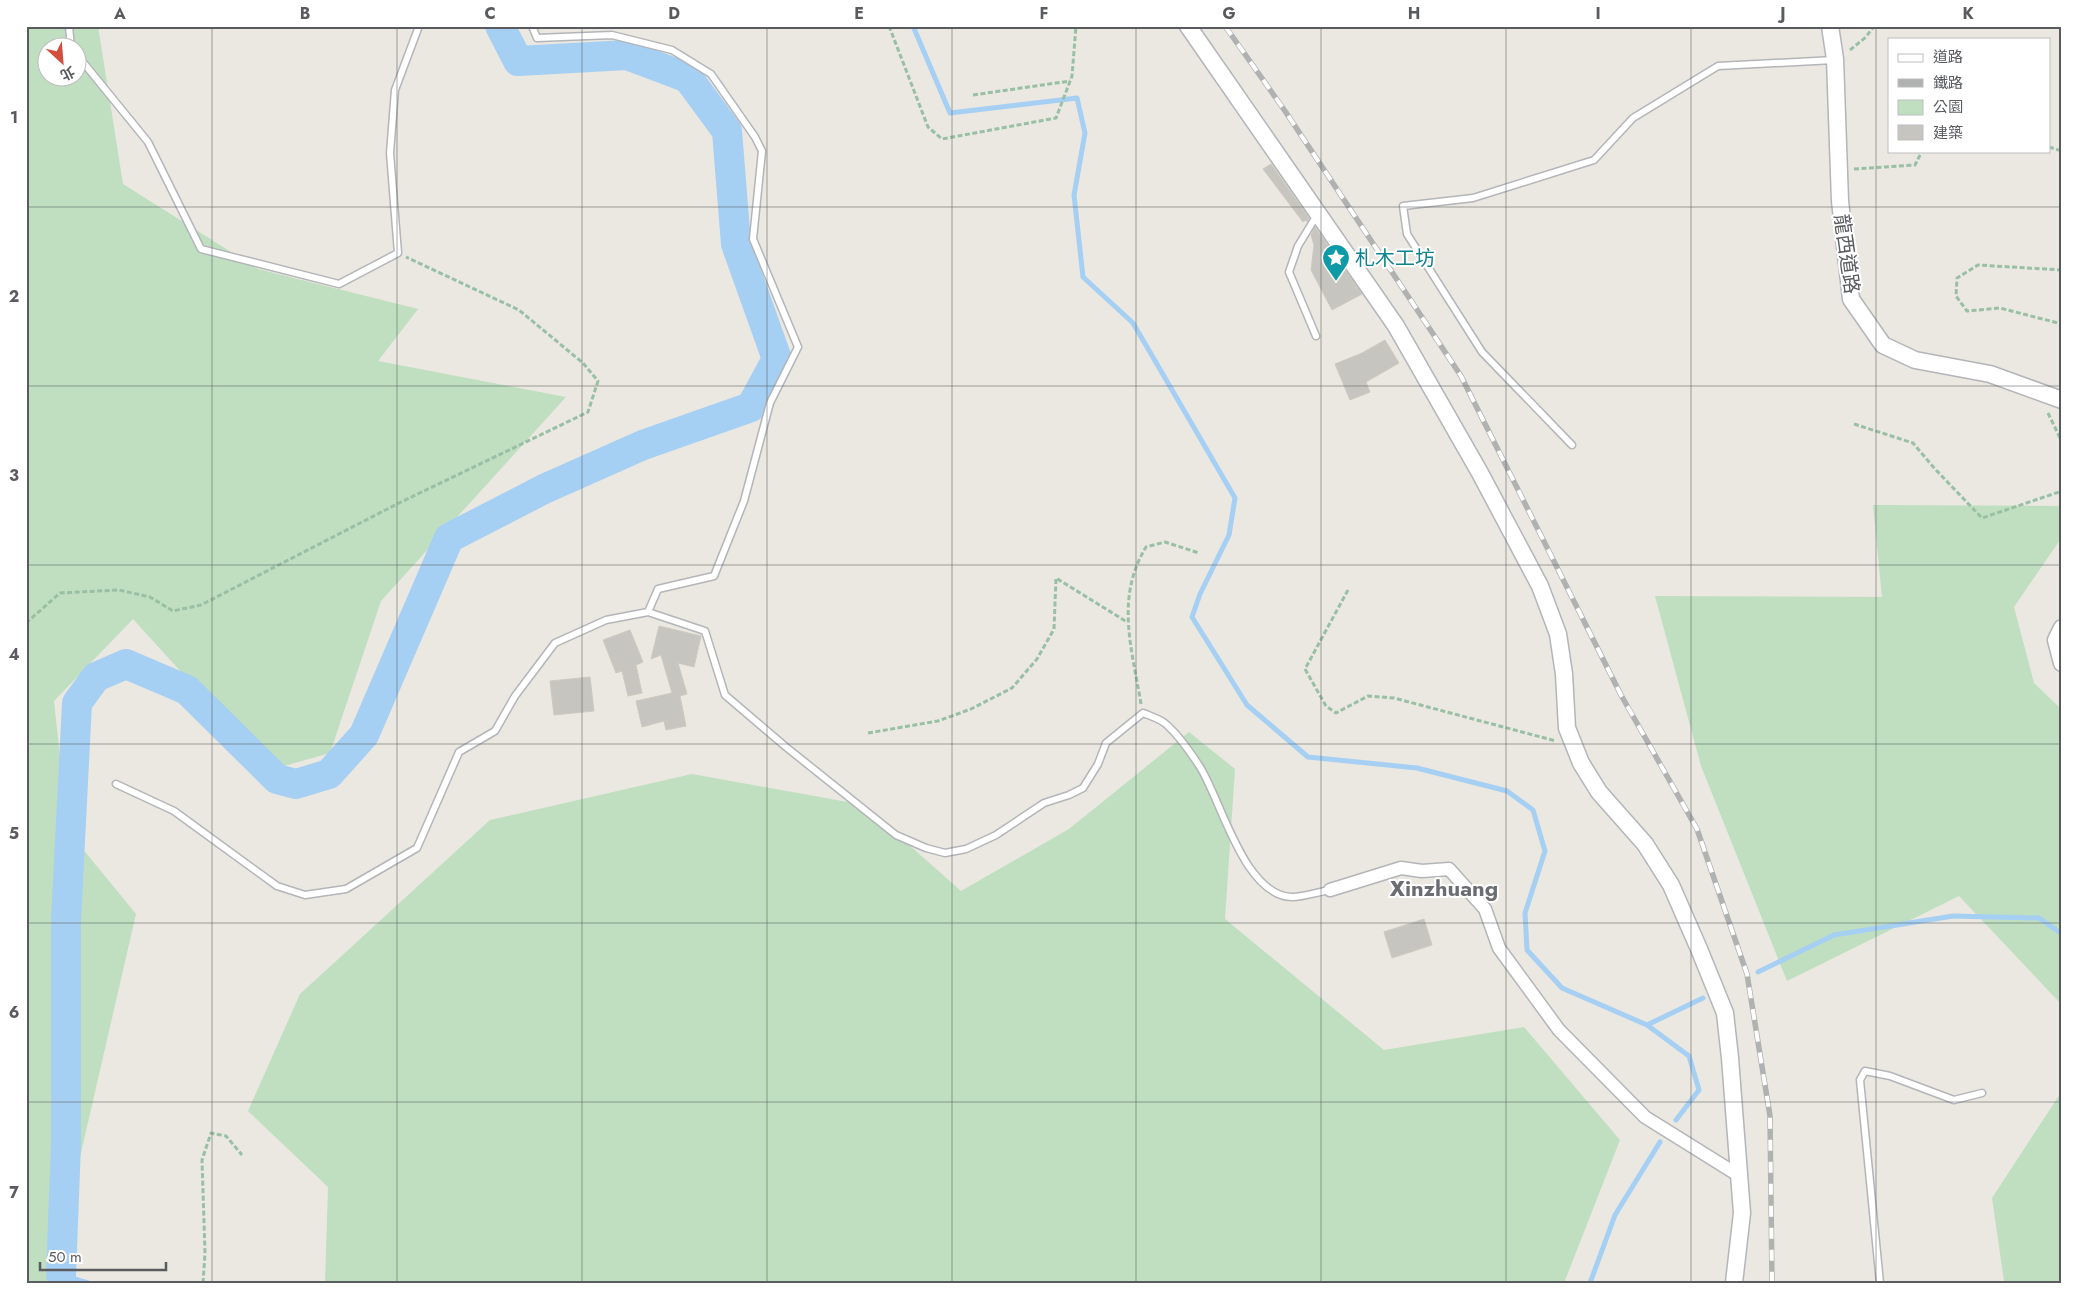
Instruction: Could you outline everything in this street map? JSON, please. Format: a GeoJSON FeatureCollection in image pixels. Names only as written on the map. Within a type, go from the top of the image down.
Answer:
{"type":"FeatureCollection","features":[{"type":"Feature","properties":{"kind":"street"},"geometry":{"type":"LineString","coordinates":[[1188,26],[1396,326],[1480,473],[1540,586],[1558,634],[1564,674],[1567,728],[1581,763],[1599,792],[1645,844],[1671,884],[1725,1013],[1742,1213],[1734,1283]]}},
{"type":"Feature","properties":{"kind":"street","name":"龍西道路"},"geometry":{"type":"LineString","coordinates":[[1830,26],[1835,60],[1840,201],[1851,299],[1883,345],[1915,360],[1990,374],[2062,400]]}},
{"type":"Feature","properties":{"kind":"street"},"geometry":{"type":"LineString","coordinates":[[2062,628],[2056,640],[2062,663]]}},
{"type":"Feature","properties":{"kind":"street"},"geometry":{"type":"LineString","coordinates":[[1330,890],[1401,868],[1422,870],[1449,869],[1485,909],[1499,948],[1559,1030],[1645,1117],[1738,1176]]}},
{"type":"Feature","properties":{"kind":"lane"},"geometry":{"type":"LineString","coordinates":[[88,68],[148,142],[201,249],[340,284],[398,253],[390,153],[396,90],[419,26]]}},
{"type":"Feature","properties":{"kind":"lane"},"geometry":{"type":"LineString","coordinates":[[532,26],[537,38],[612,35],[672,50],[711,74],[755,137],[762,151],[753,238],[798,347],[770,403],[744,501],[714,576],[658,589],[648,612]]}},
{"type":"Feature","properties":{"kind":"lane"},"geometry":{"type":"LineString","coordinates":[[1572,445],[1482,352],[1407,234],[1402,206],[1473,198],[1594,160],[1633,118],[1718,66],[1835,60]]}},
{"type":"Feature","properties":{"kind":"lane"},"geometry":{"type":"LineString","coordinates":[[1316,336],[1289,272],[1298,246],[1318,214]]}},
{"type":"Feature","properties":{"kind":"lane"},"geometry":{"type":"LineString","coordinates":[[116,784],[174,811],[277,886],[305,895],[346,889],[417,848],[459,752],[495,731],[515,696],[555,642],[606,620],[648,612],[705,631],[725,695],[786,747],[896,834],[926,848],[945,853],[966,849],[996,835],[1044,803],[1063,798],[1082,788],[1098,764],[1106,743],[1143,713],[1166,724],[1192,755],[1201,768],[1240,852],[1255,874],[1270,889],[1291,897],[1330,890]]}},
{"type":"Feature","properties":{"kind":"lane"},"geometry":{"type":"LineString","coordinates":[[1880,1283],[1860,1080],[1865,1071],[1890,1076],[1954,1100],[1982,1093]]}},
{"type":"Feature","properties":{"kind":"path"},"geometry":{"type":"LineString","coordinates":[[889,26],[928,127],[942,139],[1056,118],[1070,81],[1076,26]]}},
{"type":"Feature","properties":{"kind":"path"},"geometry":{"type":"LineString","coordinates":[[1835,60],[1857,46],[1874,26]]}},
{"type":"Feature","properties":{"kind":"path"},"geometry":{"type":"LineString","coordinates":[[973,95],[1070,81]]}},
{"type":"Feature","properties":{"kind":"path"},"geometry":{"type":"LineString","coordinates":[[2050,147],[2062,151]]}},
{"type":"Feature","properties":{"kind":"path"},"geometry":{"type":"LineString","coordinates":[[1839,170],[1915,165],[1922,152]]}},
{"type":"Feature","properties":{"kind":"path"},"geometry":{"type":"LineString","coordinates":[[26,623],[60,593],[119,590],[150,597],[173,611],[201,605],[399,503],[588,412],[598,381],[583,363],[519,310],[398,253]]}},
{"type":"Feature","properties":{"kind":"path"},"geometry":{"type":"LineString","coordinates":[[2062,270],[1978,265],[1958,278],[1956,296],[1967,311],[2000,308],[2062,324]]}},
{"type":"Feature","properties":{"kind":"path"},"geometry":{"type":"LineString","coordinates":[[2038,392],[2062,442]]}},
{"type":"Feature","properties":{"kind":"path"},"geometry":{"type":"LineString","coordinates":[[1854,424],[1913,443],[1982,518],[2062,491]]}},
{"type":"Feature","properties":{"kind":"path"},"geometry":{"type":"LineString","coordinates":[[1143,713],[1127,622],[1129,588],[1133,572],[1146,547],[1165,542],[1199,553]]}},
{"type":"Feature","properties":{"kind":"path"},"geometry":{"type":"LineString","coordinates":[[868,732],[938,721],[970,709],[1012,688],[1037,659],[1054,630],[1056,578],[1127,622]]}},
{"type":"Feature","properties":{"kind":"path"},"geometry":{"type":"LineString","coordinates":[[1348,590],[1305,669],[1326,706],[1336,712],[1368,696],[1394,698],[1575,746]]}},
{"type":"Feature","properties":{"kind":"path"},"geometry":{"type":"LineString","coordinates":[[202,1283],[205,1253],[202,1160],[211,1133],[226,1136],[242,1155]]}},
{"type":"Feature","properties":{"kind":"green space"},"geometry":{"type":"Polygon","coordinates":[[[26,26],[98,26],[123,184],[258,269],[418,309],[378,361],[566,397],[381,601],[330,753],[270,770],[133,619],[54,701],[68,831],[136,914],[51,1283],[26,1283],[26,26]]]}},
{"type":"Feature","properties":{"kind":"green space"},"geometry":{"type":"Polygon","coordinates":[[[1873,505],[2062,506],[2062,537],[2014,607],[2034,683],[2062,710],[2062,1005],[1959,896],[1787,981],[1701,766],[1655,596],[1882,597],[1873,505]]]}},
{"type":"Feature","properties":{"kind":"green space"},"geometry":{"type":"Polygon","coordinates":[[[1189,732],[1235,769],[1225,919],[1384,1050],[1524,1027],[1620,1140],[1564,1283],[325,1283],[328,1187],[248,1111],[300,994],[490,820],[692,774],[864,805],[961,891],[1069,829],[1189,732]]]}},
{"type":"Feature","properties":{"kind":"green space"},"geometry":{"type":"Polygon","coordinates":[[[2062,1091],[2062,1283],[2010,1283],[2004,1281],[1992,1198],[2062,1091]]]}},
{"type":"Feature","properties":{"kind":"building"},"geometry":{"type":"Polygon","coordinates":[[[1271,164],[1309,218],[1307,222],[1306,220],[1303,222],[1263,169],[1271,164]]]}},
{"type":"Feature","properties":{"kind":"building"},"geometry":{"type":"Polygon","coordinates":[[[1315,227],[1362,294],[1332,310],[1311,270],[1314,245],[1311,235],[1315,227]]]}},
{"type":"Feature","properties":{"kind":"building"},"geometry":{"type":"Polygon","coordinates":[[[1385,340],[1399,363],[1366,382],[1370,392],[1350,400],[1335,364],[1362,353],[1385,340]]]}},
{"type":"Feature","properties":{"kind":"building"},"geometry":{"type":"Polygon","coordinates":[[[659,626],[701,636],[694,667],[678,663],[687,694],[680,696],[686,726],[666,730],[664,721],[642,727],[636,701],[672,693],[661,655],[651,659],[659,626]]]}},
{"type":"Feature","properties":{"kind":"building"},"geometry":{"type":"Polygon","coordinates":[[[630,630],[643,662],[636,665],[642,693],[628,696],[622,671],[616,673],[603,640],[630,630]]]}},
{"type":"Feature","properties":{"kind":"building"},"geometry":{"type":"Polygon","coordinates":[[[590,677],[594,711],[554,715],[550,681],[590,677]]]}},
{"type":"Feature","properties":{"kind":"building"},"geometry":{"type":"Polygon","coordinates":[[[1424,919],[1432,945],[1392,958],[1384,932],[1424,919]]]}},
{"type":"Feature","properties":{"kind":"waterway"},"geometry":{"type":"LineString","coordinates":[[61,1275],[66,1144],[66,920],[77,703],[96,677],[126,664],[187,690],[277,779],[296,784],[329,774],[364,735],[449,538],[544,489],[643,445],[751,407],[777,359],[736,244],[727,131],[688,78],[627,55],[518,61],[500,26]]}},
{"type":"Feature","properties":{"kind":"waterway"},"geometry":{"type":"LineString","coordinates":[[913,26],[950,113],[1077,98],[1085,133],[1074,195],[1083,277],[1133,323],[1235,498],[1229,535],[1200,594],[1192,617],[1247,705],[1308,757],[1417,768],[1507,791],[1533,810],[1545,851],[1525,913],[1527,950],[1562,988],[1647,1025],[1689,1056],[1699,1090],[1676,1120]]}},
{"type":"Feature","properties":{"kind":"waterway"},"geometry":{"type":"LineString","coordinates":[[1758,972],[1834,935],[1953,916],[2039,918],[2062,934]]}},
{"type":"Feature","properties":{"kind":"waterway"},"geometry":{"type":"LineString","coordinates":[[1647,1025],[1703,998]]}},
{"type":"Feature","properties":{"kind":"waterway"},"geometry":{"type":"LineString","coordinates":[[1590,1283],[1615,1215],[1660,1142]]}},
{"type":"Feature","properties":{"kind":"waterway"},"geometry":{"type":"LineString","coordinates":[[59,1283],[61,1275],[88,1283]]}},
{"type":"Feature","properties":{"kind":"railway"},"geometry":{"type":"LineString","coordinates":[[1225,26],[1285,111],[1461,376],[1621,695],[1697,829],[1747,974],[1770,1116],[1772,1283]]}},
{"type":"Feature","properties":{"kind":"place","name":"札木工坊"},"geometry":{"type":"Point","coordinates":[1336,282]}},
{"type":"Feature","properties":{"kind":"district","name":"Xinzhuang"},"geometry":{"type":"Point","coordinates":[1444,888]}}]}
